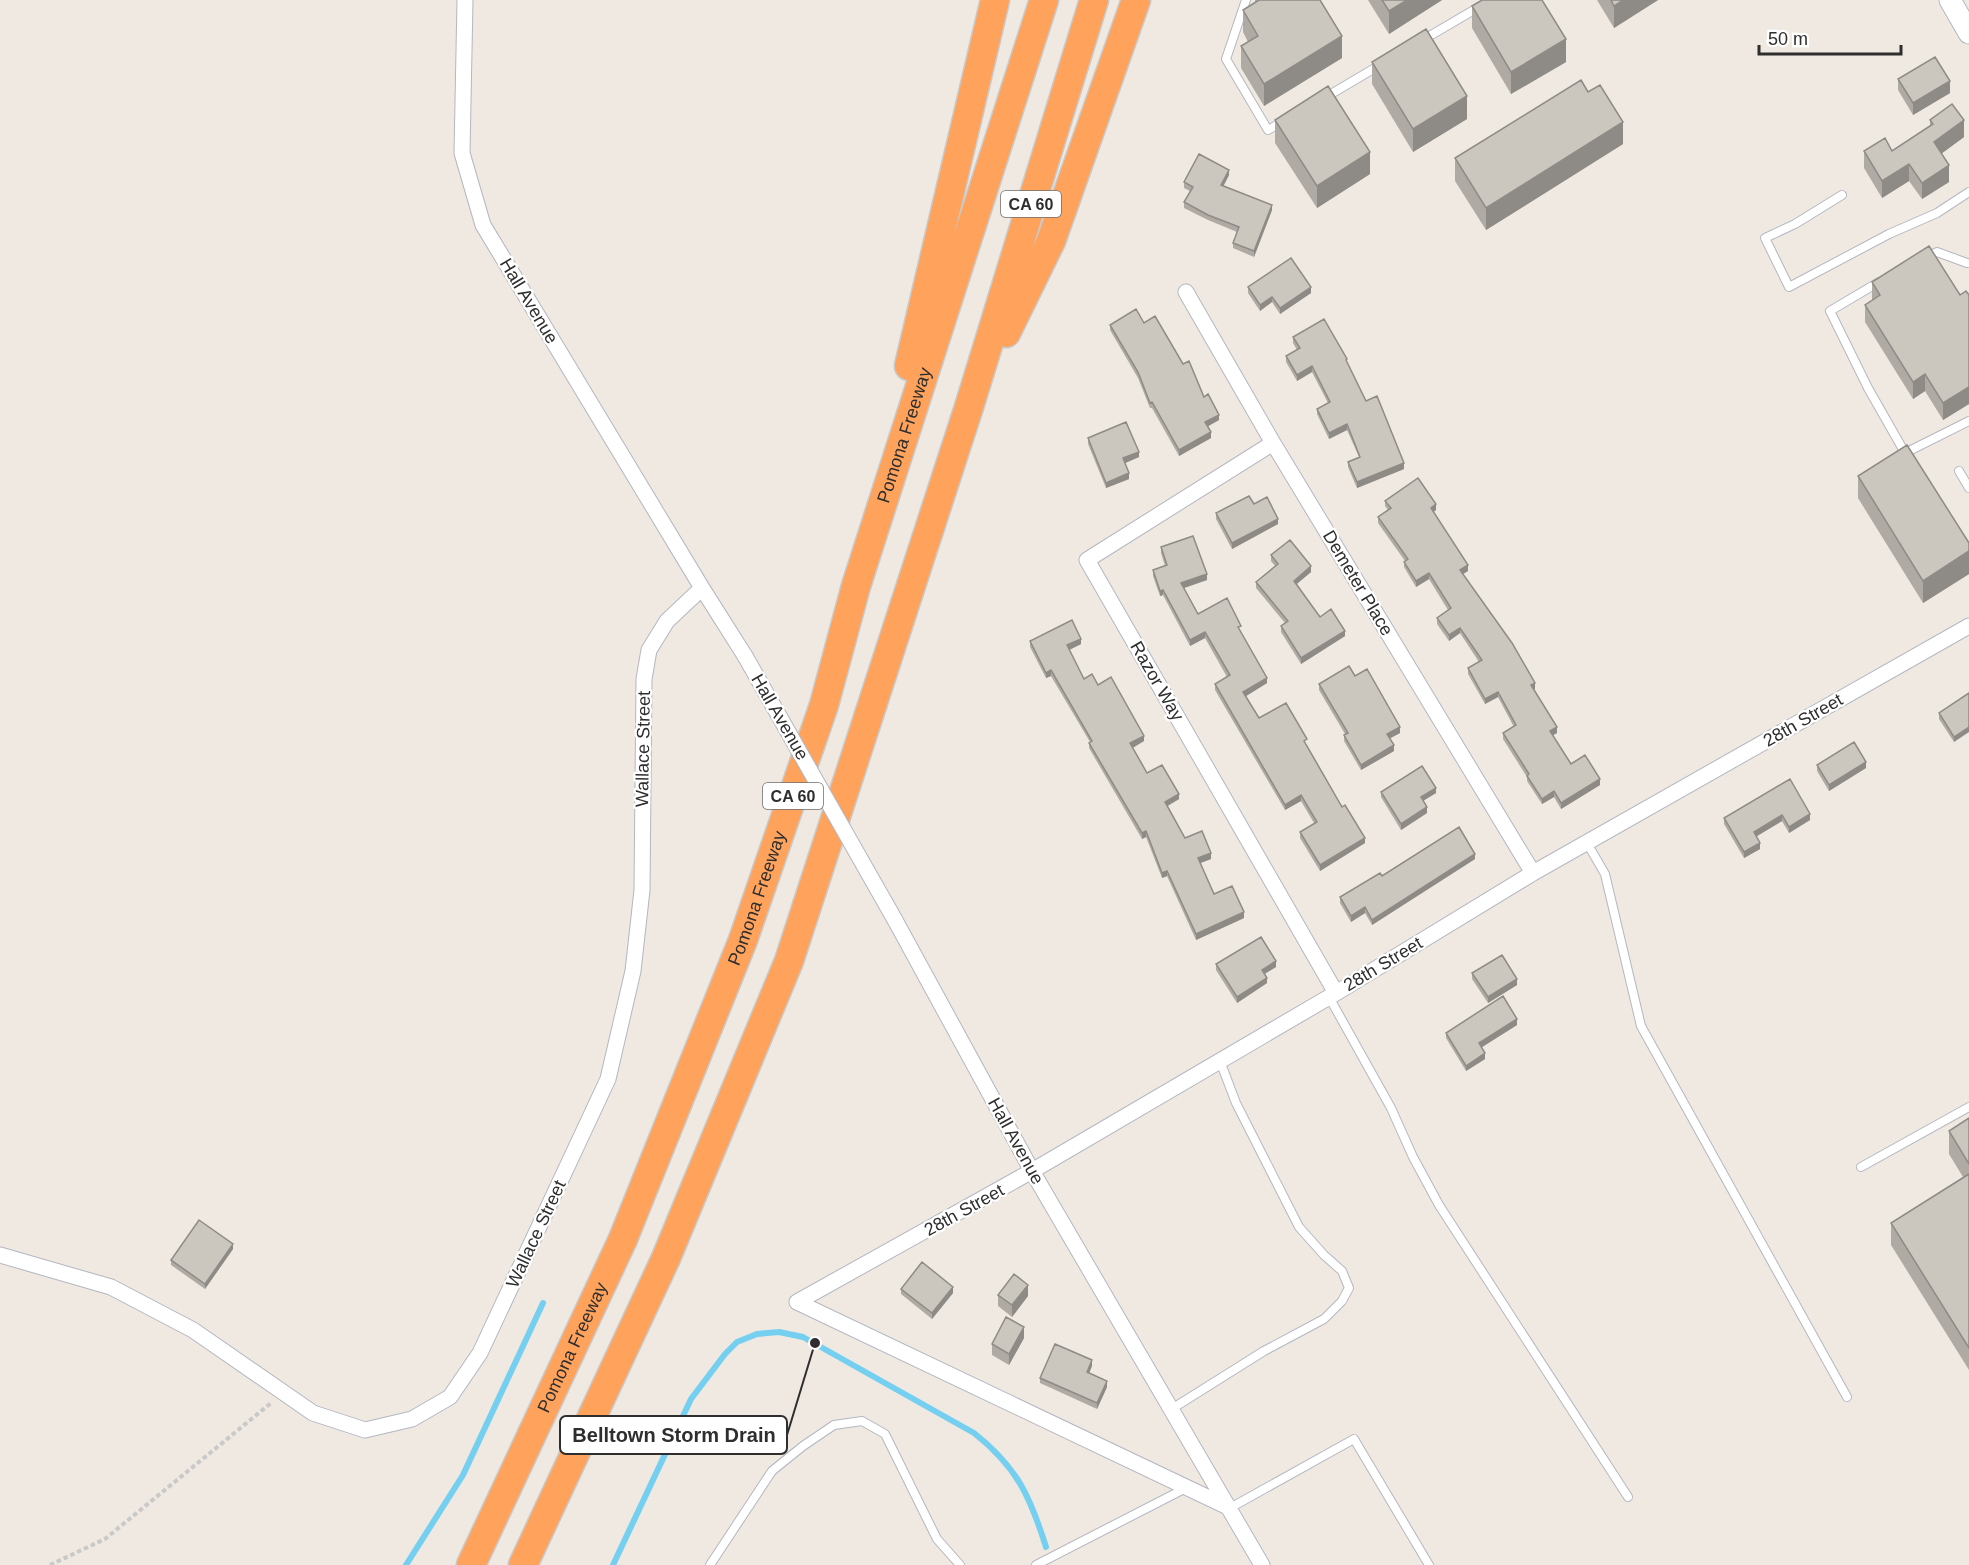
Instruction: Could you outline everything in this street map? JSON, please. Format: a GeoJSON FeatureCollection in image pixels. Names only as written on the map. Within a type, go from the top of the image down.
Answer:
{"type":"FeatureCollection","features":[{"type":"Feature","properties":{"kind":"highway"},"geometry":{"type":"LineString","coordinates":[[856,586],[995,0]]}},
{"type":"Feature","properties":{"kind":"highway","name":"Pomona Freeway"},"geometry":{"type":"LineString","coordinates":[[471,1565],[623,1239],[743,940],[824,705],[856,586],[1044,0]]}},
{"type":"Feature","properties":{"kind":"highway","name":"CA 60"},"geometry":{"type":"LineString","coordinates":[[523,1565],[666,1258],[789,961],[969,407],[1094,0]]}},
{"type":"Feature","properties":{"kind":"highway"},"geometry":{"type":"LineString","coordinates":[[969,407],[1051,241],[1136,0]]}},
{"type":"Feature","properties":{"kind":"main road"},"geometry":{"type":"LineString","coordinates":[[1950,0],[1969,33]]}},
{"type":"Feature","properties":{"kind":"street","name":"Hall Avenue"},"geometry":{"type":"LineString","coordinates":[[465,0],[462,153],[483,225],[745,657],[895,920],[1032,1171],[1262,1565]]}},
{"type":"Feature","properties":{"kind":"street","name":"Demeter Place"},"geometry":{"type":"LineString","coordinates":[[1186,292],[1273,443],[1533,873]]}},
{"type":"Feature","properties":{"kind":"street","name":"Razor Way"},"geometry":{"type":"LineString","coordinates":[[1273,443],[1087,560],[1333,995]]}},
{"type":"Feature","properties":{"kind":"street","name":"Wallace Street"},"geometry":{"type":"LineString","coordinates":[[0,1255],[111,1287],[193,1330],[313,1413],[365,1430],[412,1419],[450,1397],[480,1353],[608,1079],[633,970],[642,890],[644,679],[649,650],[667,621],[702,588]]}},
{"type":"Feature","properties":{"kind":"street","name":"28th Street"},"geometry":{"type":"LineString","coordinates":[[1187,1488],[797,1302],[1032,1171],[1333,995],[1533,873],[1969,626]]}},
{"type":"Feature","properties":{"kind":"street"},"geometry":{"type":"LineString","coordinates":[[1187,1488],[1230,1508]]}},
{"type":"Feature","properties":{"kind":"lane"},"geometry":{"type":"LineString","coordinates":[[1246,0],[1226,59],[1268,130],[1288,118]]}},
{"type":"Feature","properties":{"kind":"lane"},"geometry":{"type":"LineString","coordinates":[[1410,47],[1491,0]]}},
{"type":"Feature","properties":{"kind":"lane"},"geometry":{"type":"LineString","coordinates":[[1319,101],[1390,59]]}},
{"type":"Feature","properties":{"kind":"lane"},"geometry":{"type":"LineString","coordinates":[[1842,195],[1796,224],[1765,238],[1789,287],[1889,234],[1937,213],[1969,192]]}},
{"type":"Feature","properties":{"kind":"lane"},"geometry":{"type":"LineString","coordinates":[[1917,262],[1937,252],[1968,264]]}},
{"type":"Feature","properties":{"kind":"lane"},"geometry":{"type":"LineString","coordinates":[[1887,278],[1830,311],[1868,388],[1905,453],[1969,421]]}},
{"type":"Feature","properties":{"kind":"lane"},"geometry":{"type":"LineString","coordinates":[[1959,471],[1969,488]]}},
{"type":"Feature","properties":{"kind":"lane"},"geometry":{"type":"LineString","coordinates":[[1587,843],[1605,874],[1641,1026],[1847,1397]]}},
{"type":"Feature","properties":{"kind":"lane"},"geometry":{"type":"LineString","coordinates":[[1333,995],[1439,1205],[1628,1497]]}},
{"type":"Feature","properties":{"kind":"lane"},"geometry":{"type":"LineString","coordinates":[[1170,1410],[1264,1351],[1324,1318],[1342,1302],[1349,1288],[1342,1271],[1299,1227],[1236,1103],[1220,1061]]}},
{"type":"Feature","properties":{"kind":"lane"},"geometry":{"type":"LineString","coordinates":[[1861,1167],[1969,1107]]}},
{"type":"Feature","properties":{"kind":"lane"},"geometry":{"type":"LineString","coordinates":[[711,1565],[772,1471],[834,1425],[862,1421],[885,1434],[937,1539],[960,1565]]}},
{"type":"Feature","properties":{"kind":"lane"},"geometry":{"type":"LineString","coordinates":[[1230,1508],[1354,1439],[1429,1565]]}},
{"type":"Feature","properties":{"kind":"lane"},"geometry":{"type":"LineString","coordinates":[[1036,1565],[1187,1488]]}},
{"type":"Feature","properties":{"kind":"path"},"geometry":{"type":"LineString","coordinates":[[50,1565],[105,1539],[283,1393]]}},
{"type":"Feature","properties":{"kind":"building"},"geometry":{"type":"Polygon","coordinates":[[[1259,0],[1320,0],[1342,36],[1264,84],[1241,46],[1258,36],[1243,10],[1259,0]]]}},
{"type":"Feature","properties":{"kind":"building"},"geometry":{"type":"Polygon","coordinates":[[[1382,0],[1407,0],[1389,11],[1382,0]]]}},
{"type":"Feature","properties":{"kind":"building"},"geometry":{"type":"Polygon","coordinates":[[[1482,0],[1542,0],[1566,39],[1511,72],[1472,6],[1482,0]]]}},
{"type":"Feature","properties":{"kind":"building"},"geometry":{"type":"Polygon","coordinates":[[[1611,0],[1623,0],[1614,6],[1611,0]]]}},
{"type":"Feature","properties":{"kind":"building"},"geometry":{"type":"Polygon","coordinates":[[[1426,29],[1467,96],[1413,129],[1372,62],[1426,29]]]}},
{"type":"Feature","properties":{"kind":"building"},"geometry":{"type":"Polygon","coordinates":[[[1935,57],[1950,81],[1913,103],[1898,79],[1935,57]]]}},
{"type":"Feature","properties":{"kind":"building"},"geometry":{"type":"Polygon","coordinates":[[[1581,80],[1588,92],[1600,85],[1623,122],[1486,208],[1455,158],[1581,80]]]}},
{"type":"Feature","properties":{"kind":"building"},"geometry":{"type":"Polygon","coordinates":[[[1328,86],[1370,152],[1317,186],[1275,120],[1328,86]]]}},
{"type":"Feature","properties":{"kind":"building"},"geometry":{"type":"Polygon","coordinates":[[[1952,104],[1964,120],[1934,142],[1949,165],[1922,183],[1909,164],[1882,181],[1864,151],[1885,138],[1892,151],[1933,124],[1930,120],[1952,104]]]}},
{"type":"Feature","properties":{"kind":"building"},"geometry":{"type":"Polygon","coordinates":[[[1199,154],[1229,170],[1221,185],[1272,205],[1254,251],[1233,243],[1239,227],[1208,215],[1184,202],[1193,187],[1184,182],[1199,154]]]}},
{"type":"Feature","properties":{"kind":"building"},"geometry":{"type":"Polygon","coordinates":[[[1929,246],[1960,295],[1966,291],[1969,295],[1969,387],[1943,403],[1925,374],[1913,382],[1865,305],[1880,295],[1872,282],[1929,246]]]}},
{"type":"Feature","properties":{"kind":"building"},"geometry":{"type":"Polygon","coordinates":[[[1291,258],[1311,287],[1280,308],[1272,297],[1260,305],[1248,287],[1291,258]]]}},
{"type":"Feature","properties":{"kind":"building"},"geometry":{"type":"Polygon","coordinates":[[[1136,309],[1144,323],[1155,316],[1183,364],[1189,361],[1204,397],[1208,394],[1219,415],[1205,422],[1211,432],[1179,450],[1152,402],[1150,403],[1138,372],[1110,325],[1136,309]]]}},
{"type":"Feature","properties":{"kind":"building"},"geometry":{"type":"Polygon","coordinates":[[[1324,319],[1347,359],[1366,401],[1377,396],[1404,463],[1357,482],[1348,462],[1360,457],[1347,424],[1329,433],[1317,409],[1330,402],[1312,366],[1297,375],[1286,356],[1300,348],[1293,337],[1324,319]]]}},
{"type":"Feature","properties":{"kind":"building"},"geometry":{"type":"Polygon","coordinates":[[[1126,422],[1139,452],[1123,458],[1129,473],[1106,483],[1088,438],[1126,422]]]}},
{"type":"Feature","properties":{"kind":"building"},"geometry":{"type":"Polygon","coordinates":[[[1907,445],[1969,543],[1969,551],[1923,581],[1858,476],[1907,445]]]}},
{"type":"Feature","properties":{"kind":"building"},"geometry":{"type":"Polygon","coordinates":[[[1418,478],[1436,504],[1431,508],[1468,565],[1460,570],[1512,643],[1535,683],[1531,685],[1557,727],[1550,731],[1571,764],[1585,755],[1600,779],[1561,803],[1554,791],[1542,799],[1527,776],[1529,774],[1503,733],[1516,725],[1498,692],[1485,699],[1468,668],[1482,660],[1460,628],[1449,635],[1437,618],[1451,608],[1429,573],[1416,581],[1404,562],[1408,559],[1378,517],[1391,508],[1385,501],[1418,478]]]}},
{"type":"Feature","properties":{"kind":"building"},"geometry":{"type":"Polygon","coordinates":[[[1249,496],[1254,504],[1267,497],[1278,519],[1232,543],[1216,513],[1249,496]]]}},
{"type":"Feature","properties":{"kind":"building"},"geometry":{"type":"Polygon","coordinates":[[[1193,536],[1207,574],[1181,583],[1198,614],[1227,598],[1241,626],[1238,627],[1267,678],[1243,692],[1259,718],[1286,703],[1307,739],[1304,741],[1342,807],[1345,805],[1365,838],[1320,865],[1300,832],[1317,822],[1301,795],[1285,805],[1215,684],[1230,675],[1205,632],[1190,640],[1163,590],[1160,591],[1153,570],[1167,565],[1161,547],[1193,536]]]}},
{"type":"Feature","properties":{"kind":"building"},"geometry":{"type":"Polygon","coordinates":[[[1290,540],[1311,566],[1294,581],[1320,617],[1331,609],[1345,631],[1301,658],[1281,626],[1288,621],[1256,582],[1278,564],[1271,555],[1290,540]]]}},
{"type":"Feature","properties":{"kind":"building"},"geometry":{"type":"Polygon","coordinates":[[[1072,620],[1081,639],[1067,645],[1084,679],[1092,674],[1098,685],[1111,677],[1144,736],[1130,743],[1147,773],[1162,765],[1179,794],[1165,802],[1185,838],[1202,831],[1211,853],[1198,858],[1214,894],[1232,886],[1244,912],[1196,934],[1167,871],[1162,873],[1146,831],[1142,833],[1089,743],[1092,741],[1051,670],[1046,673],[1030,641],[1072,620]]]}},
{"type":"Feature","properties":{"kind":"building"},"geometry":{"type":"Polygon","coordinates":[[[1349,666],[1355,676],[1367,669],[1400,727],[1387,734],[1394,745],[1361,765],[1344,735],[1348,733],[1319,684],[1349,666]]]}},
{"type":"Feature","properties":{"kind":"building"},"geometry":{"type":"Polygon","coordinates":[[[1969,693],[1969,727],[1954,737],[1939,713],[1969,693]]]}},
{"type":"Feature","properties":{"kind":"building"},"geometry":{"type":"Polygon","coordinates":[[[1854,742],[1866,762],[1829,785],[1817,765],[1854,742]]]}},
{"type":"Feature","properties":{"kind":"building"},"geometry":{"type":"Polygon","coordinates":[[[1422,766],[1436,788],[1421,797],[1427,807],[1401,824],[1381,792],[1422,766]]]}},
{"type":"Feature","properties":{"kind":"building"},"geometry":{"type":"Polygon","coordinates":[[[1790,779],[1810,814],[1789,827],[1782,815],[1754,832],[1760,843],[1744,852],[1724,818],[1790,779]]]}},
{"type":"Feature","properties":{"kind":"building"},"geometry":{"type":"Polygon","coordinates":[[[1459,827],[1475,854],[1372,920],[1365,907],[1351,916],[1340,897],[1380,873],[1382,876],[1459,827]]]}},
{"type":"Feature","properties":{"kind":"building"},"geometry":{"type":"Polygon","coordinates":[[[1261,937],[1276,961],[1262,970],[1267,978],[1237,997],[1216,964],[1261,937]]]}},
{"type":"Feature","properties":{"kind":"building"},"geometry":{"type":"Polygon","coordinates":[[[1502,955],[1517,979],[1488,997],[1472,973],[1502,955]]]}},
{"type":"Feature","properties":{"kind":"building"},"geometry":{"type":"Polygon","coordinates":[[[1503,996],[1517,1019],[1479,1043],[1485,1053],[1466,1066],[1446,1033],[1503,996]]]}},
{"type":"Feature","properties":{"kind":"building"},"geometry":{"type":"Polygon","coordinates":[[[1969,1118],[1969,1164],[1949,1131],[1969,1118]]]}},
{"type":"Feature","properties":{"kind":"building"},"geometry":{"type":"Polygon","coordinates":[[[1969,1174],[1969,1348],[1891,1223],[1969,1174]]]}},
{"type":"Feature","properties":{"kind":"building"},"geometry":{"type":"Polygon","coordinates":[[[199,1220],[233,1244],[205,1284],[171,1260],[199,1220]]]}},
{"type":"Feature","properties":{"kind":"building"},"geometry":{"type":"Polygon","coordinates":[[[922,1262],[953,1287],[932,1313],[901,1289],[922,1262]]]}},
{"type":"Feature","properties":{"kind":"building"},"geometry":{"type":"Polygon","coordinates":[[[1014,1274],[1028,1285],[1012,1305],[998,1295],[1014,1274]]]}},
{"type":"Feature","properties":{"kind":"building"},"geometry":{"type":"Polygon","coordinates":[[[1006,1317],[1024,1327],[1009,1354],[992,1344],[1006,1317]]]}},
{"type":"Feature","properties":{"kind":"building"},"geometry":{"type":"Polygon","coordinates":[[[1055,1344],[1092,1360],[1087,1372],[1107,1381],[1097,1403],[1040,1378],[1055,1344]]]}},
{"type":"Feature","properties":{"kind":"waterway"},"geometry":{"type":"LineString","coordinates":[[406,1565],[463,1475],[543,1303]]}},
{"type":"Feature","properties":{"kind":"waterway"},"geometry":{"type":"LineString","coordinates":[[613,1565],[691,1399],[725,1354],[737,1342],[757,1334],[779,1332],[803,1337],[974,1433],[1001,1458],[1020,1484],[1028,1497],[1046,1547]]}},
{"type":"Feature","properties":{"kind":"place","name":"Belltown Storm Drain"},"geometry":{"type":"Point","coordinates":[815,1343]}}]}
